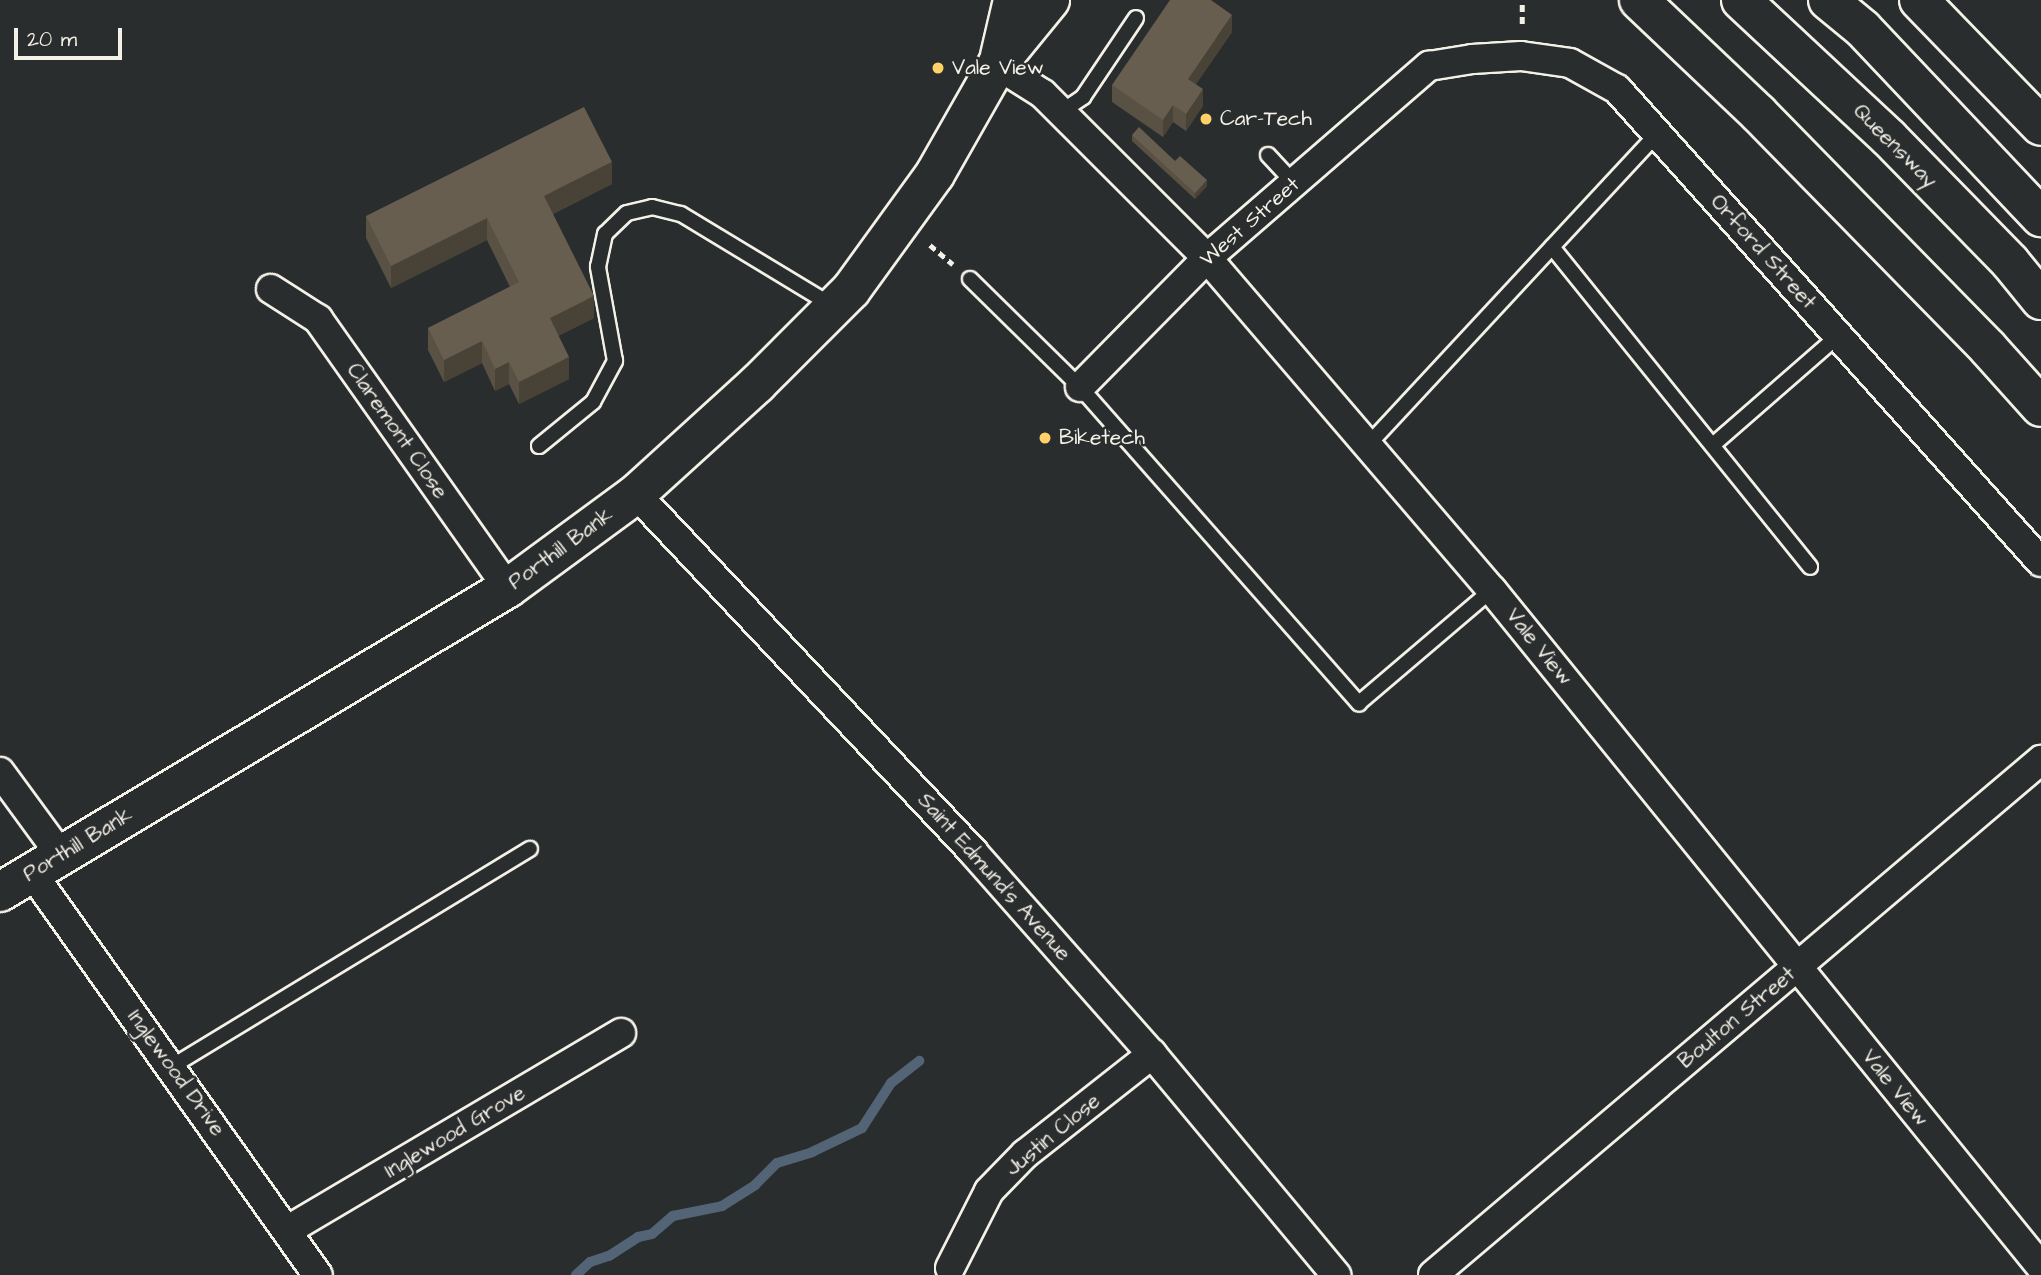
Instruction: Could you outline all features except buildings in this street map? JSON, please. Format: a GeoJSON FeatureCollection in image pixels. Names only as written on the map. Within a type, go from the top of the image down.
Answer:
{"type":"FeatureCollection","features":[{"type":"Feature","properties":{"kind":"main road","name":"Porthill Bank"},"geometry":{"type":"LineString","coordinates":[[998,65],[1013,0]]}},
{"type":"Feature","properties":{"kind":"main road","name":"Porthill Bank"},"geometry":{"type":"LineString","coordinates":[[31,873],[508,588],[636,494],[757,384],[851,290],[935,174],[998,65],[1050,0]]}},
{"type":"Feature","properties":{"kind":"main road"},"geometry":{"type":"LineString","coordinates":[[1639,0],[1758,113],[1988,348],[2041,407]]}},
{"type":"Feature","properties":{"kind":"main road","name":"Queensway"},"geometry":{"type":"LineString","coordinates":[[1741,0],[1889,138],[2010,262],[2041,300]]}},
{"type":"Feature","properties":{"kind":"main road"},"geometry":{"type":"LineString","coordinates":[[1828,0],[1863,29],[2041,217]]}},
{"type":"Feature","properties":{"kind":"main road"},"geometry":{"type":"LineString","coordinates":[[1919,0],[2041,126]]}},
{"type":"Feature","properties":{"kind":"street","name":"Orford Street"},"geometry":{"type":"LineString","coordinates":[[1429,66],[1472,59],[1521,56],[1570,63],[1617,89],[2041,562]]}},
{"type":"Feature","properties":{"kind":"street","name":"Vale View"},"geometry":{"type":"LineString","coordinates":[[998,65],[1043,94],[1207,258],[1492,590],[1796,968],[2041,1266]]}},
{"type":"Feature","properties":{"kind":"street","name":"West Street"},"geometry":{"type":"LineString","coordinates":[[1080,387],[1207,258],[1429,66]]}},
{"type":"Feature","properties":{"kind":"street","name":"Claremont Close"},"geometry":{"type":"LineString","coordinates":[[271,289],[318,319],[508,588]]}},
{"type":"Feature","properties":{"kind":"street","name":"Saint Edmund's Avenue"},"geometry":{"type":"LineString","coordinates":[[636,494],[973,852],[1152,1054],[1336,1275]]}},
{"type":"Feature","properties":{"kind":"street","name":"Boulton Street"},"geometry":{"type":"LineString","coordinates":[[1433,1275],[2041,760]]}},
{"type":"Feature","properties":{"kind":"street","name":"Inglewood Drive"},"geometry":{"type":"LineString","coordinates":[[0,772],[31,873],[318,1275]]}},
{"type":"Feature","properties":{"kind":"street","name":"Inglewood Grove"},"geometry":{"type":"LineString","coordinates":[[288,1230],[621,1033]]}},
{"type":"Feature","properties":{"kind":"street","name":"Justin Close"},"geometry":{"type":"LineString","coordinates":[[948,1267],[989,1191],[1025,1154],[1152,1054]]}},
{"type":"Feature","properties":{"kind":"lane"},"geometry":{"type":"LineString","coordinates":[[1061,112],[1083,97],[1136,18]]}},
{"type":"Feature","properties":{"kind":"lane"},"geometry":{"type":"LineString","coordinates":[[1368,445],[1657,134]]}},
{"type":"Feature","properties":{"kind":"lane"},"geometry":{"type":"LineString","coordinates":[[1268,155],[1294,183]]}},
{"type":"Feature","properties":{"kind":"lane"},"geometry":{"type":"LineString","coordinates":[[539,446],[593,402],[615,361],[598,267],[605,234],[627,213],[652,207],[681,214],[834,307]]}},
{"type":"Feature","properties":{"kind":"lane"},"geometry":{"type":"LineString","coordinates":[[1552,247],[1714,444],[1810,567]]}},
{"type":"Feature","properties":{"kind":"lane"},"geometry":{"type":"LineString","coordinates":[[970,279],[1080,387],[1359,702],[1492,590]]}},
{"type":"Feature","properties":{"kind":"lane"},"geometry":{"type":"LineString","coordinates":[[1714,444],[1838,336]]}},
{"type":"Feature","properties":{"kind":"lane"},"geometry":{"type":"LineString","coordinates":[[172,1067],[530,849]]}},
{"type":"Feature","properties":{"kind":"path"},"geometry":{"type":"LineString","coordinates":[[902,222],[970,279]]}},
{"type":"Feature","properties":{"kind":"waterway"},"geometry":{"type":"LineString","coordinates":[[576,1275],[590,1262],[609,1256],[638,1237],[652,1234],[673,1216],[722,1206],[755,1185],[777,1163],[812,1152],[862,1128],[891,1083],[919,1061]]}},
{"type":"Feature","properties":{"kind":"place","name":"Vale View"},"geometry":{"type":"Point","coordinates":[938,68]}},
{"type":"Feature","properties":{"kind":"place","name":"Car-Tech"},"geometry":{"type":"Point","coordinates":[1206,119]}},
{"type":"Feature","properties":{"kind":"place","name":"Biketech"},"geometry":{"type":"Point","coordinates":[1045,438]}}]}
